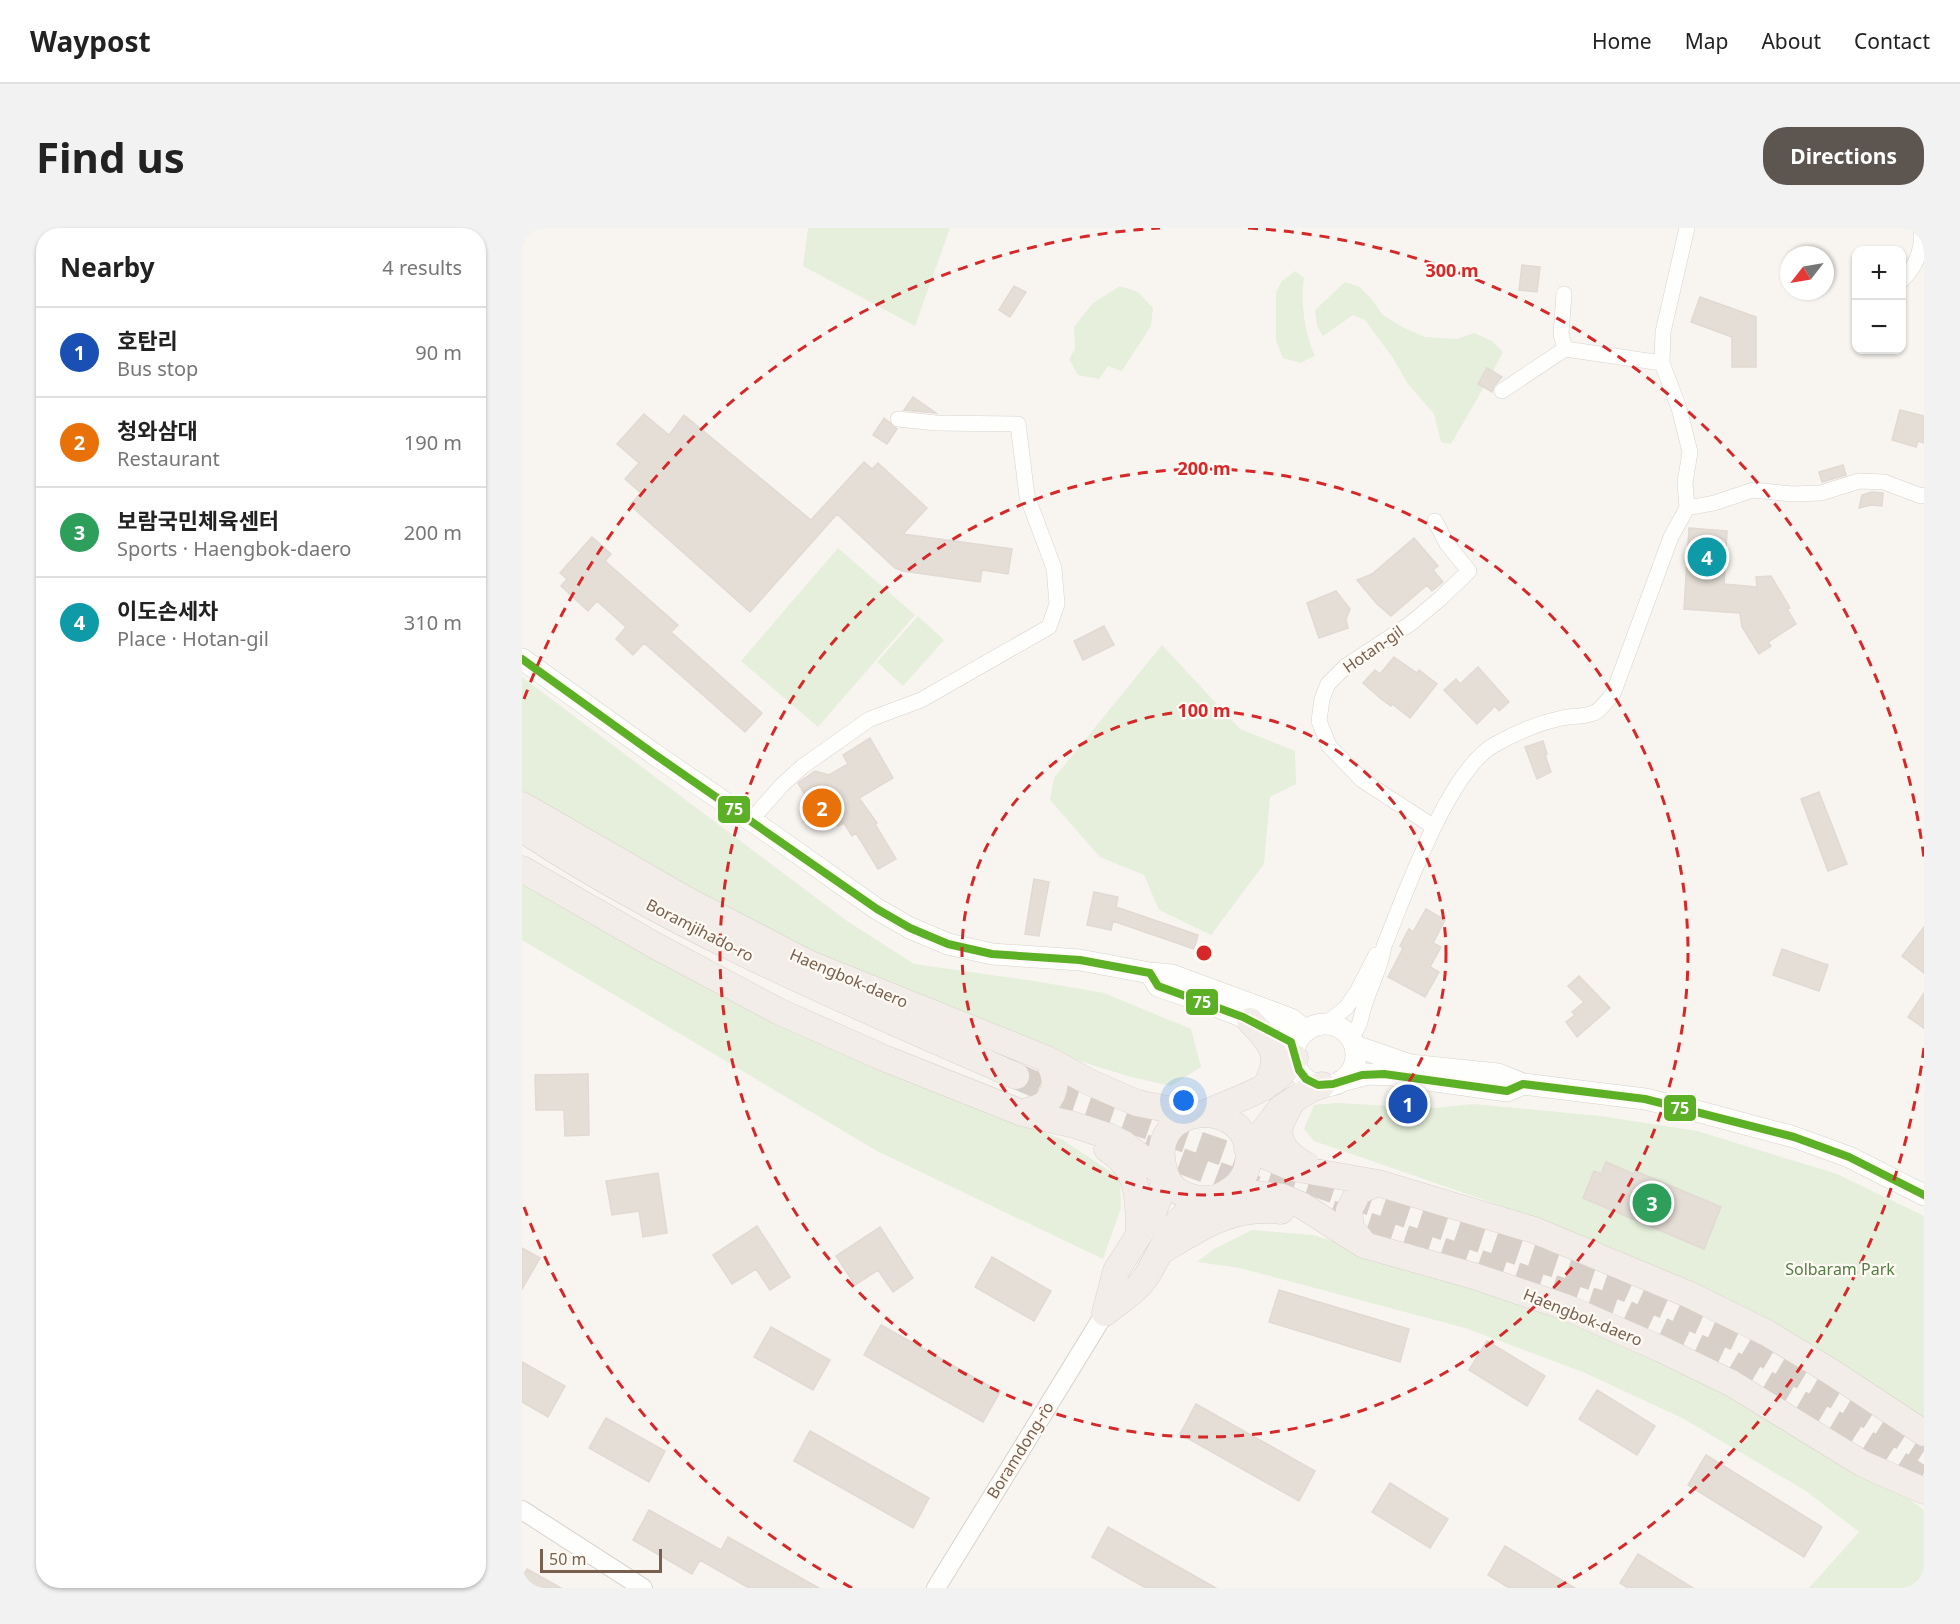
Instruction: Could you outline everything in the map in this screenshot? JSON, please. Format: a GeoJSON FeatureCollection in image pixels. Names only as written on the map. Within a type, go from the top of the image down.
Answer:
{"type":"FeatureCollection","features":[{"type":"Feature","properties":{"kind":"highway","name":"Haengbok-daero"},"geometry":{"type":"LineString","coordinates":[[522,805],[687,900],[808,963],[1047,1059],[1089,1082],[1137,1103],[1199,1114]]}},
{"type":"Feature","properties":{"kind":"highway","name":"Boramjihado-ro"},"geometry":{"type":"LineString","coordinates":[[522,829],[564,856],[679,921],[832,995],[1010,1086],[815,1011],[682,946],[556,878],[522,856]]}},
{"type":"Feature","properties":{"kind":"highway"},"geometry":{"type":"LineString","coordinates":[[522,869],[654,945],[778,1011],[884,1058],[1096,1142],[1121,1157],[1132,1174],[1138,1202],[1139,1236]]}},
{"type":"Feature","properties":{"kind":"highway"},"geometry":{"type":"LineString","coordinates":[[1250,1021],[1268,1040],[1275,1059],[1274,1072],[1264,1089]]}},
{"type":"Feature","properties":{"kind":"highway"},"geometry":{"type":"LineString","coordinates":[[1219,1197],[1199,1199],[1185,1196],[1174,1188],[1161,1162],[1162,1147],[1168,1132],[1178,1121],[1264,1089],[1286,1071],[1294,1058]]}},
{"type":"Feature","properties":{"kind":"highway"},"geometry":{"type":"LineString","coordinates":[[1027,1114],[1044,1105],[1054,1088],[1055,1071],[1047,1059]]}},
{"type":"Feature","properties":{"kind":"highway"},"geometry":{"type":"LineString","coordinates":[[1247,1148],[1280,1109],[1311,1089],[1331,1083]]}},
{"type":"Feature","properties":{"kind":"highway"},"geometry":{"type":"LineString","coordinates":[[1293,1100],[1280,1128],[1283,1147],[1295,1160],[1325,1175]]}},
{"type":"Feature","properties":{"kind":"highway"},"geometry":{"type":"LineString","coordinates":[[1027,1114],[1071,1124],[1124,1143],[1166,1176]]}},
{"type":"Feature","properties":{"kind":"highway"},"geometry":{"type":"LineString","coordinates":[[1104,1313],[1142,1283],[1174,1228],[1186,1214],[1236,1186],[1244,1175],[1248,1162],[1247,1148],[1242,1135],[1233,1124],[1221,1116],[1199,1114]]}},
{"type":"Feature","properties":{"kind":"highway"},"geometry":{"type":"LineString","coordinates":[[1247,1148],[1293,1168],[1378,1183],[1534,1230],[1690,1295],[1767,1333],[1833,1372],[1924,1433]]}},
{"type":"Feature","properties":{"kind":"highway"},"geometry":{"type":"LineString","coordinates":[[1104,1313],[1116,1271],[1154,1211],[1166,1176]]}},
{"type":"Feature","properties":{"kind":"highway"},"geometry":{"type":"LineString","coordinates":[[1364,1245],[1351,1227],[1349,1210],[1359,1191],[1378,1183]]}},
{"type":"Feature","properties":{"kind":"highway","name":"Haengbok-daero"},"geometry":{"type":"LineString","coordinates":[[1219,1197],[1239,1192],[1282,1197],[1301,1205],[1364,1245],[1474,1276],[1565,1307],[1731,1383],[1863,1464],[1924,1491]]}},
{"type":"Feature","properties":{"kind":"highway"},"geometry":{"type":"LineString","coordinates":[[1162,1251],[1209,1223],[1240,1212],[1261,1209],[1297,1215],[1331,1234],[1364,1245]]}},
{"type":"Feature","properties":{"kind":"main road"},"geometry":{"type":"LineString","coordinates":[[522,659],[876,909],[910,928],[948,944],[992,954],[1080,960],[1172,975],[1315,1027],[1335,1025],[1344,1030],[1353,1042],[1356,1056],[1354,1066],[1348,1075],[1331,1083]]}},
{"type":"Feature","properties":{"kind":"main road"},"geometry":{"type":"LineString","coordinates":[[1150,973],[1158,986],[1271,1029],[1291,1042],[1298,1068],[1303,1076],[1312,1082],[1331,1083],[1368,1074],[1392,1075],[1507,1091],[1523,1084]]}},
{"type":"Feature","properties":{"kind":"main road"},"geometry":{"type":"LineString","coordinates":[[1294,1058],[1299,1038],[1315,1027]]}},
{"type":"Feature","properties":{"kind":"main road"},"geometry":{"type":"LineString","coordinates":[[1353,1042],[1410,1065],[1498,1074],[1523,1084],[1645,1099],[1794,1137],[1849,1157],[1924,1195]]}},
{"type":"Feature","properties":{"kind":"street"},"geometry":{"type":"LineString","coordinates":[[1906,276],[1920,260],[1924,235],[1921,228]]}},
{"type":"Feature","properties":{"kind":"street"},"geometry":{"type":"LineString","coordinates":[[1353,1042],[1382,963],[1384,946],[1434,827],[1446,803],[1472,765],[1492,746],[1526,730],[1562,718],[1594,713],[1613,694],[1671,537],[1686,508],[1685,483],[1690,452],[1679,408],[1662,363],[1663,332],[1679,267],[1685,229]]}},
{"type":"Feature","properties":{"kind":"street"},"geometry":{"type":"LineString","coordinates":[[1564,294],[1561,334],[1565,349]]}},
{"type":"Feature","properties":{"kind":"street"},"geometry":{"type":"LineString","coordinates":[[1502,391],[1565,349],[1662,363]]}},
{"type":"Feature","properties":{"kind":"street"},"geometry":{"type":"LineString","coordinates":[[751,820],[782,785],[803,766],[870,719],[921,700],[1049,627],[1057,604],[1054,568],[1027,496],[1018,424],[936,423],[898,419]]}},
{"type":"Feature","properties":{"kind":"street"},"geometry":{"type":"LineString","coordinates":[[1686,508],[1714,503],[1753,490],[1792,494],[1821,492],[1859,481],[1884,482],[1924,495]]}},
{"type":"Feature","properties":{"kind":"street","name":"Hotan-gil"},"geometry":{"type":"LineString","coordinates":[[1434,827],[1362,780],[1329,746],[1319,721],[1322,699],[1328,684],[1346,666],[1410,624],[1469,571],[1447,544],[1435,521]]}},
{"type":"Feature","properties":{"kind":"street"},"geometry":{"type":"LineString","coordinates":[[1315,1027],[1346,1008],[1358,990],[1374,956],[1384,946]]}},
{"type":"Feature","properties":{"kind":"street","name":"Boramdong-ro"},"geometry":{"type":"LineString","coordinates":[[936,1588],[1104,1313]]}},
{"type":"Feature","properties":{"kind":"street"},"geometry":{"type":"LineString","coordinates":[[522,1510],[643,1588]]}},
{"type":"Feature","properties":{"kind":"green space"},"geometry":{"type":"Polygon","coordinates":[[[808,228],[950,228],[915,326],[803,266],[808,228]]]}},
{"type":"Feature","properties":{"kind":"green space"},"geometry":{"type":"Polygon","coordinates":[[[1295,271],[1304,278],[1304,318],[1315,356],[1300,363],[1283,358],[1276,341],[1276,292],[1282,281],[1295,271]]]}},
{"type":"Feature","properties":{"kind":"green space"},"geometry":{"type":"Polygon","coordinates":[[[1345,282],[1360,287],[1382,314],[1400,326],[1425,337],[1457,339],[1474,333],[1492,341],[1503,352],[1493,371],[1487,368],[1478,383],[1484,387],[1451,444],[1441,442],[1434,414],[1408,384],[1393,358],[1365,320],[1353,315],[1323,336],[1317,326],[1315,310],[1345,282]]]}},
{"type":"Feature","properties":{"kind":"green space"},"geometry":{"type":"Polygon","coordinates":[[[1120,286],[1138,292],[1153,308],[1151,326],[1122,371],[1108,366],[1099,379],[1078,375],[1069,359],[1075,349],[1074,327],[1093,303],[1120,286]]]}},
{"type":"Feature","properties":{"kind":"green space"},"geometry":{"type":"Polygon","coordinates":[[[838,548],[915,615],[818,727],[741,661],[838,548]]]}},
{"type":"Feature","properties":{"kind":"green space"},"geometry":{"type":"Polygon","coordinates":[[[918,616],[944,640],[903,686],[877,662],[918,616]]]}},
{"type":"Feature","properties":{"kind":"green space"},"geometry":{"type":"Polygon","coordinates":[[[1162,645],[1240,729],[1295,751],[1296,784],[1270,797],[1264,864],[1211,935],[1159,910],[1144,875],[1100,857],[1050,800],[1054,778],[1162,645]]]}},
{"type":"Feature","properties":{"kind":"green space"},"geometry":{"type":"Polygon","coordinates":[[[522,677],[847,921],[914,964],[1104,993],[1191,1029],[1201,1067],[1171,1086],[1131,1077],[1076,1060],[822,962],[522,798],[522,677]]]}},
{"type":"Feature","properties":{"kind":"green space"},"geometry":{"type":"Polygon","coordinates":[[[522,883],[995,1113],[1063,1140],[1120,1178],[1121,1208],[1103,1259],[877,1151],[522,940],[522,883]]]}},
{"type":"Feature","properties":{"kind":"green space","name":"Solbaram Park"},"geometry":{"type":"Polygon","coordinates":[[[1336,1103],[1433,1108],[1473,1104],[1600,1116],[1697,1131],[1837,1174],[1924,1216],[1924,1424],[1876,1386],[1758,1319],[1646,1263],[1493,1203],[1314,1141],[1304,1129],[1314,1105],[1336,1103]]]}},
{"type":"Feature","properties":{"kind":"green space"},"geometry":{"type":"Polygon","coordinates":[[[1252,1230],[1313,1235],[1374,1253],[1639,1346],[1891,1486],[1924,1510],[1924,1588],[1809,1588],[1859,1532],[1806,1491],[1684,1419],[1583,1372],[1465,1328],[1240,1268],[1197,1262],[1214,1249],[1252,1230]]]}},
{"type":"Feature","properties":{"kind":"building"},"geometry":{"type":"Polygon","coordinates":[[[1522,265],[1540,267],[1537,292],[1519,290],[1522,265]]]}},
{"type":"Feature","properties":{"kind":"building"},"geometry":{"type":"Polygon","coordinates":[[[1014,286],[1026,292],[1010,317],[999,310],[1014,286]]]}},
{"type":"Feature","properties":{"kind":"building"},"geometry":{"type":"Polygon","coordinates":[[[1700,297],[1756,317],[1756,367],[1732,367],[1732,337],[1691,322],[1700,297]]]}},
{"type":"Feature","properties":{"kind":"building"},"geometry":{"type":"Polygon","coordinates":[[[1487,368],[1502,377],[1492,392],[1478,384],[1487,368]]]}},
{"type":"Feature","properties":{"kind":"building"},"geometry":{"type":"Polygon","coordinates":[[[913,397],[936,413],[904,410],[913,397]]]}},
{"type":"Feature","properties":{"kind":"building"},"geometry":{"type":"Polygon","coordinates":[[[1900,410],[1924,416],[1924,443],[1918,441],[1916,447],[1892,440],[1900,410]]]}},
{"type":"Feature","properties":{"kind":"building"},"geometry":{"type":"Polygon","coordinates":[[[644,414],[669,435],[684,415],[811,520],[864,462],[872,469],[878,463],[927,508],[903,534],[1012,549],[1008,574],[982,570],[980,582],[903,571],[895,568],[837,514],[750,612],[630,505],[641,493],[625,479],[639,463],[617,444],[644,414]]]}},
{"type":"Feature","properties":{"kind":"building"},"geometry":{"type":"Polygon","coordinates":[[[884,418],[897,429],[887,444],[873,435],[884,418]]]}},
{"type":"Feature","properties":{"kind":"building"},"geometry":{"type":"Polygon","coordinates":[[[1843,465],[1846,475],[1822,482],[1819,472],[1843,465]]]}},
{"type":"Feature","properties":{"kind":"building"},"geometry":{"type":"Polygon","coordinates":[[[1872,492],[1883,493],[1882,506],[1871,505],[1859,508],[1862,495],[1872,492]]]}},
{"type":"Feature","properties":{"kind":"building"},"geometry":{"type":"Polygon","coordinates":[[[1689,528],[1727,531],[1724,584],[1757,587],[1756,577],[1771,576],[1790,608],[1787,609],[1796,624],[1768,642],[1771,646],[1759,654],[1742,627],[1740,613],[1684,609],[1689,528]]]}},
{"type":"Feature","properties":{"kind":"building"},"geometry":{"type":"Polygon","coordinates":[[[592,537],[611,554],[605,561],[678,625],[671,632],[762,713],[745,732],[644,643],[633,655],[616,639],[626,627],[597,601],[588,611],[561,586],[567,579],[560,573],[592,537]]]}},
{"type":"Feature","properties":{"kind":"building"},"geometry":{"type":"Polygon","coordinates":[[[1414,538],[1438,566],[1433,570],[1443,582],[1432,591],[1427,585],[1391,616],[1377,604],[1357,580],[1372,574],[1414,538]]]}},
{"type":"Feature","properties":{"kind":"building"},"geometry":{"type":"Polygon","coordinates":[[[1336,591],[1350,609],[1346,619],[1348,628],[1319,638],[1307,603],[1336,591]]]}},
{"type":"Feature","properties":{"kind":"building"},"geometry":{"type":"Polygon","coordinates":[[[1104,626],[1114,645],[1083,660],[1074,641],[1104,626]]]}},
{"type":"Feature","properties":{"kind":"building"},"geometry":{"type":"Polygon","coordinates":[[[1394,657],[1417,673],[1419,670],[1437,684],[1410,718],[1380,698],[1363,683],[1375,670],[1380,674],[1394,657]]]}},
{"type":"Feature","properties":{"kind":"building"},"geometry":{"type":"Polygon","coordinates":[[[1478,667],[1509,702],[1499,711],[1495,706],[1477,724],[1444,690],[1456,679],[1460,684],[1478,667]]]}},
{"type":"Feature","properties":{"kind":"building"},"geometry":{"type":"Polygon","coordinates":[[[870,738],[893,778],[859,798],[877,823],[875,824],[896,859],[878,869],[856,833],[852,836],[844,823],[838,826],[829,810],[818,817],[798,783],[815,771],[829,775],[848,764],[843,755],[870,738]]]}},
{"type":"Feature","properties":{"kind":"building"},"geometry":{"type":"Polygon","coordinates":[[[1543,741],[1551,772],[1537,779],[1525,747],[1543,741]]]}},
{"type":"Feature","properties":{"kind":"building"},"geometry":{"type":"Polygon","coordinates":[[[1819,792],[1847,864],[1828,871],[1801,799],[1819,792]]]}},
{"type":"Feature","properties":{"kind":"building"},"geometry":{"type":"Polygon","coordinates":[[[1034,879],[1049,882],[1039,936],[1025,934],[1034,879]]]}},
{"type":"Feature","properties":{"kind":"building"},"geometry":{"type":"Polygon","coordinates":[[[1094,892],[1118,897],[1116,907],[1198,935],[1194,949],[1113,921],[1111,930],[1087,925],[1094,892]]]}},
{"type":"Feature","properties":{"kind":"building"},"geometry":{"type":"Polygon","coordinates":[[[1426,909],[1445,920],[1433,943],[1441,947],[1430,967],[1439,972],[1425,997],[1388,977],[1403,948],[1400,946],[1409,929],[1413,932],[1426,909]]]}},
{"type":"Feature","properties":{"kind":"building"},"geometry":{"type":"Polygon","coordinates":[[[1924,927],[1924,973],[1902,956],[1924,927]]]}},
{"type":"Feature","properties":{"kind":"building"},"geometry":{"type":"Polygon","coordinates":[[[1782,949],[1828,965],[1819,991],[1773,975],[1782,949]]]}},
{"type":"Feature","properties":{"kind":"building"},"geometry":{"type":"Polygon","coordinates":[[[1579,976],[1610,1008],[1577,1037],[1566,1022],[1575,1015],[1572,1012],[1584,1002],[1568,986],[1579,976]]]}},
{"type":"Feature","properties":{"kind":"building"},"geometry":{"type":"Polygon","coordinates":[[[1924,993],[1924,1028],[1908,1017],[1924,993]]]}},
{"type":"Feature","properties":{"kind":"building"},"geometry":{"type":"Polygon","coordinates":[[[588,1074],[589,1135],[565,1136],[564,1110],[536,1110],[535,1075],[588,1074]]]}},
{"type":"Feature","properties":{"kind":"building"},"geometry":{"type":"Polygon","coordinates":[[[1606,1162],[1634,1174],[1635,1171],[1721,1207],[1704,1249],[1583,1198],[1594,1171],[1601,1174],[1606,1162]]]}},
{"type":"Feature","properties":{"kind":"building"},"geometry":{"type":"Polygon","coordinates":[[[658,1173],[667,1233],[643,1237],[639,1211],[612,1215],[606,1181],[658,1173]]]}},
{"type":"Feature","properties":{"kind":"building"},"geometry":{"type":"Polygon","coordinates":[[[757,1226],[790,1277],[770,1290],[756,1269],[732,1284],[713,1255],[757,1226]]]}},
{"type":"Feature","properties":{"kind":"building"},"geometry":{"type":"Polygon","coordinates":[[[880,1227],[913,1278],[893,1292],[878,1270],[855,1285],[836,1256],[880,1227]]]}},
{"type":"Feature","properties":{"kind":"building"},"geometry":{"type":"Polygon","coordinates":[[[522,1248],[540,1258],[522,1289],[522,1248]]]}},
{"type":"Feature","properties":{"kind":"building"},"geometry":{"type":"Polygon","coordinates":[[[992,1257],[1051,1291],[1034,1321],[975,1287],[992,1257]]]}},
{"type":"Feature","properties":{"kind":"building"},"geometry":{"type":"Polygon","coordinates":[[[1279,1290],[1409,1329],[1400,1362],[1269,1322],[1279,1290]]]}},
{"type":"Feature","properties":{"kind":"building"},"geometry":{"type":"Polygon","coordinates":[[[881,1325],[1000,1392],[983,1422],[864,1355],[881,1325]]]}},
{"type":"Feature","properties":{"kind":"building"},"geometry":{"type":"Polygon","coordinates":[[[771,1327],[830,1360],[813,1390],[754,1357],[771,1327]]]}},
{"type":"Feature","properties":{"kind":"building"},"geometry":{"type":"Polygon","coordinates":[[[1487,1341],[1545,1376],[1527,1406],[1469,1370],[1487,1341]]]}},
{"type":"Feature","properties":{"kind":"building"},"geometry":{"type":"Polygon","coordinates":[[[522,1362],[565,1386],[548,1417],[522,1402],[522,1362]]]}},
{"type":"Feature","properties":{"kind":"building"},"geometry":{"type":"Polygon","coordinates":[[[1597,1390],[1655,1426],[1637,1455],[1579,1419],[1597,1390]]]}},
{"type":"Feature","properties":{"kind":"building"},"geometry":{"type":"Polygon","coordinates":[[[1196,1404],[1315,1471],[1299,1501],[1180,1434],[1196,1404]]]}},
{"type":"Feature","properties":{"kind":"building"},"geometry":{"type":"Polygon","coordinates":[[[606,1418],[665,1451],[649,1482],[589,1448],[606,1418]]]}},
{"type":"Feature","properties":{"kind":"building"},"geometry":{"type":"Polygon","coordinates":[[[810,1431],[929,1498],[913,1528],[794,1461],[810,1431]]]}},
{"type":"Feature","properties":{"kind":"building"},"geometry":{"type":"Polygon","coordinates":[[[1706,1455],[1822,1527],[1804,1557],[1688,1485],[1706,1455]]]}},
{"type":"Feature","properties":{"kind":"building"},"geometry":{"type":"Polygon","coordinates":[[[1390,1483],[1448,1519],[1430,1548],[1372,1512],[1390,1483]]]}},
{"type":"Feature","properties":{"kind":"building"},"geometry":{"type":"Polygon","coordinates":[[[649,1510],[721,1550],[728,1537],[819,1588],[749,1588],[700,1560],[692,1574],[633,1540],[649,1510]]]}},
{"type":"Feature","properties":{"kind":"building"},"geometry":{"type":"Polygon","coordinates":[[[1108,1527],[1216,1588],[1146,1588],[1121,1574],[1092,1557],[1108,1527]]]}},
{"type":"Feature","properties":{"kind":"building"},"geometry":{"type":"Polygon","coordinates":[[[1505,1546],[1575,1588],[1509,1588],[1488,1575],[1505,1546]]]}},
{"type":"Feature","properties":{"kind":"building"},"geometry":{"type":"Polygon","coordinates":[[[1638,1554],[1693,1588],[1628,1588],[1620,1583],[1638,1554]]]}},
{"type":"Feature","properties":{"kind":"building"},"geometry":{"type":"Polygon","coordinates":[[[527,1569],[561,1588],[522,1588],[522,1577],[527,1569]]]}},
{"type":"Feature","properties":{"kind":"tunnel"},"geometry":{"type":"LineString","coordinates":[[1016,1076],[1069,1099],[1241,1159],[1627,1289],[1740,1340],[1924,1451]]}},
{"type":"Feature","properties":{"kind":"tunnel"},"geometry":{"type":"LineString","coordinates":[[1144,1147],[1256,1189]]}},
{"type":"Feature","properties":{"kind":"tunnel"},"geometry":{"type":"LineString","coordinates":[[1331,1213],[1617,1309],[1728,1361],[1846,1430],[1924,1480]]}},
{"type":"Feature","properties":{"kind":"transit line","name":"75"},"geometry":{"type":"LineString","coordinates":[[522,659],[877,909],[910,928],[948,944],[992,954],[1080,960],[1150,973],[1158,986],[1243,1017],[1291,1042],[1299,1070],[1306,1079],[1318,1085],[1333,1084],[1362,1075],[1384,1074],[1507,1091],[1523,1084],[1645,1099],[1794,1137],[1849,1157],[1924,1195]]}},
{"type":"Feature","properties":{"kind":"place","name":"이도손세차"},"geometry":{"type":"Point","coordinates":[1707,557]}},
{"type":"Feature","properties":{"kind":"place","name":"청와삼대"},"geometry":{"type":"Point","coordinates":[822,808]}},
{"type":"Feature","properties":{"kind":"place","name":"호탄리"},"geometry":{"type":"Point","coordinates":[1408,1104]}},
{"type":"Feature","properties":{"kind":"place","name":"보람국민체육센터"},"geometry":{"type":"Point","coordinates":[1652,1203]}}]}
